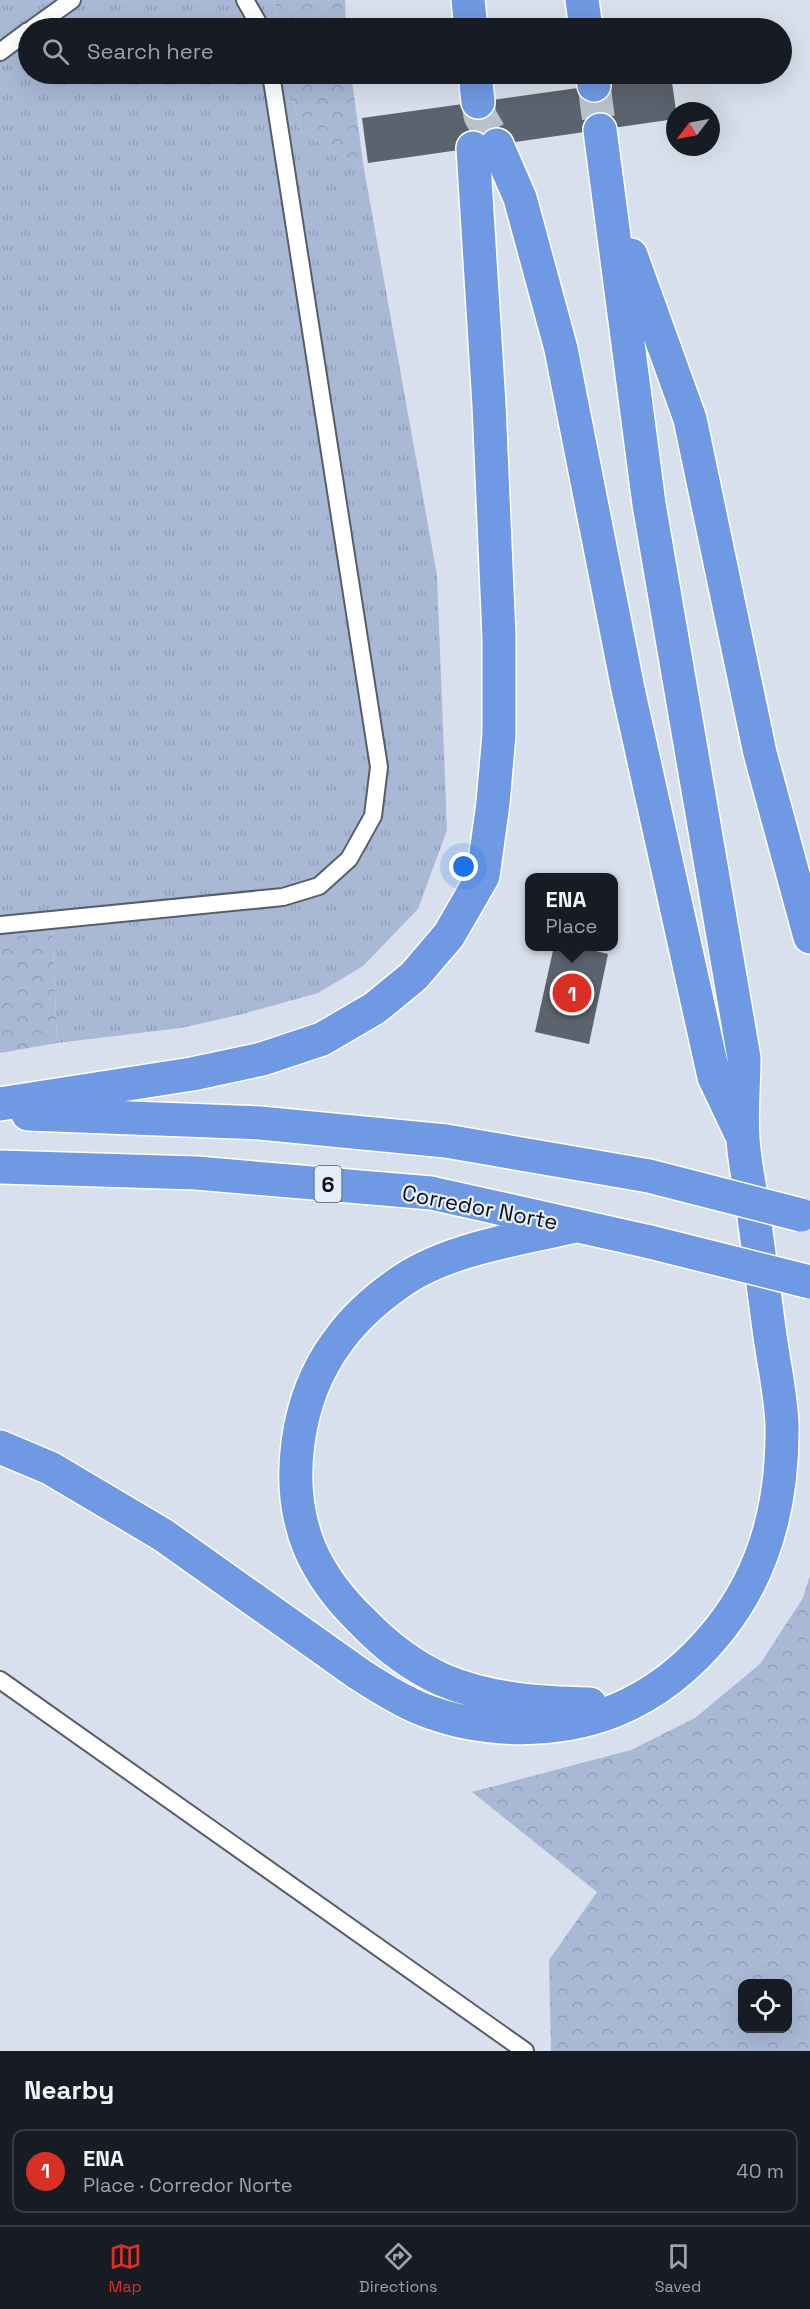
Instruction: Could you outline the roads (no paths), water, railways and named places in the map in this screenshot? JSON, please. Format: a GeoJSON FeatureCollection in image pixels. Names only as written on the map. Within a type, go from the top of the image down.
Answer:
{"type":"FeatureCollection","features":[{"type":"Feature","properties":{"kind":"highway"},"geometry":{"type":"LineString","coordinates":[[468,0],[470,18]]}},
{"type":"Feature","properties":{"kind":"highway"},"geometry":{"type":"LineString","coordinates":[[582,0],[585,18]]}},
{"type":"Feature","properties":{"kind":"highway"},"geometry":{"type":"LineString","coordinates":[[0,1447],[50,1468],[163,1535],[392,1695],[422,1710],[456,1721],[489,1726],[544,1726],[600,1716],[628,1705],[674,1676],[706,1647],[728,1619],[759,1566],[772,1524],[777,1496],[782,1423],[743,1139],[744,1059],[650,504],[600,130]]}},
{"type":"Feature","properties":{"kind":"highway"},"geometry":{"type":"LineString","coordinates":[[0,1104],[192,1074],[262,1059],[322,1039],[375,1008],[414,976],[450,935],[483,876],[494,803],[499,734],[500,637],[488,394],[485,146],[520,198],[561,349],[628,688],[714,1077],[743,1139]]}},
{"type":"Feature","properties":{"kind":"highway"},"geometry":{"type":"LineString","coordinates":[[609,193],[690,419],[760,753],[810,937]]}},
{"type":"Feature","properties":{"kind":"highway"},"geometry":{"type":"LineString","coordinates":[[0,1113],[260,1124],[446,1141],[649,1176],[805,1216]]}},
{"type":"Feature","properties":{"kind":"highway","name":"Corredor Norte"},"geometry":{"type":"LineString","coordinates":[[0,1167],[196,1173],[431,1193],[650,1242],[810,1282]]}},
{"type":"Feature","properties":{"kind":"highway"},"geometry":{"type":"LineString","coordinates":[[576,1226],[487,1247],[424,1268],[397,1284],[356,1320],[337,1342],[309,1396],[301,1425],[297,1456],[297,1490],[301,1518],[310,1549],[324,1576],[343,1603],[388,1647],[444,1680],[478,1692],[542,1703],[628,1705]]}},
{"type":"Feature","properties":{"kind":"lane"},"geometry":{"type":"LineString","coordinates":[[47,18],[72,0]]}},
{"type":"Feature","properties":{"kind":"lane"},"geometry":{"type":"LineString","coordinates":[[245,0],[255,18]]}},
{"type":"Feature","properties":{"kind":"lane"},"geometry":{"type":"LineString","coordinates":[[0,52],[18,39]]}},
{"type":"Feature","properties":{"kind":"lane"},"geometry":{"type":"LineString","coordinates":[[0,925],[283,897],[319,886],[349,860],[373,816],[379,767],[273,84]]}},
{"type":"Feature","properties":{"kind":"lane"},"geometry":{"type":"LineString","coordinates":[[0,1680],[525,2051]]}},
{"type":"Feature","properties":{"kind":"tunnel"},"geometry":{"type":"LineString","coordinates":[[594,85],[600,130]]}},
{"type":"Feature","properties":{"kind":"tunnel"},"geometry":{"type":"LineString","coordinates":[[478,102],[480,116],[497,145]]}},
{"type":"Feature","properties":{"kind":"place","name":"ENA"},"geometry":{"type":"Point","coordinates":[572,993]}}]}
